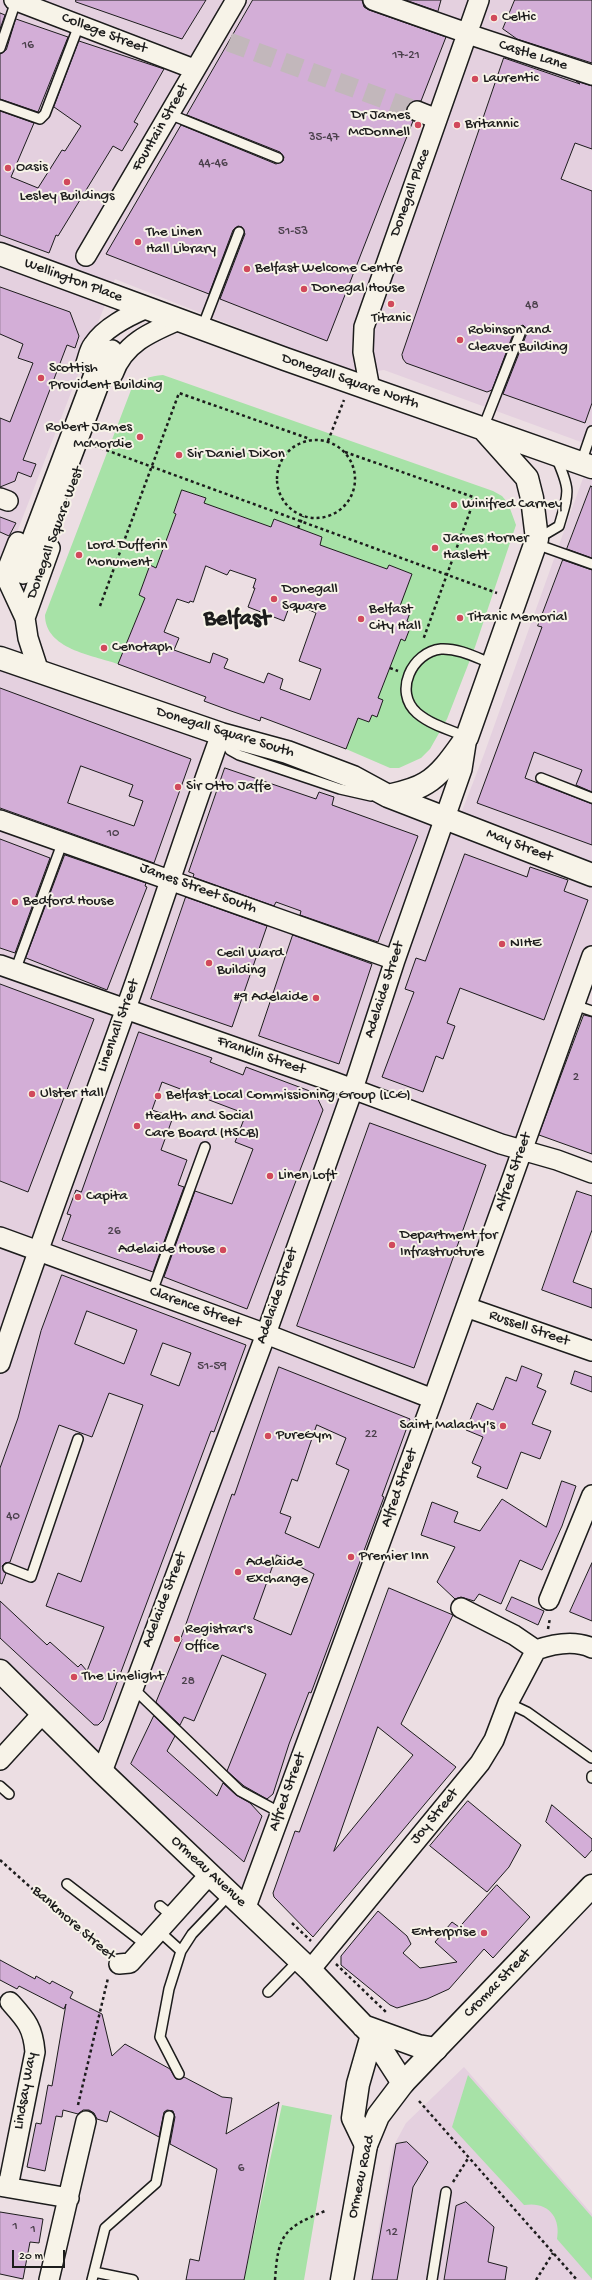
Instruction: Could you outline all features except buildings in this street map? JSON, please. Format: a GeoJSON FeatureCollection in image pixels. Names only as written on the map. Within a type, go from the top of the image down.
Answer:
{"type":"FeatureCollection","features":[{"type":"Feature","properties":{"kind":"main road","name":"Wellington Place"},"geometry":{"type":"LineString","coordinates":[[0,254],[147,308]]}},
{"type":"Feature","properties":{"kind":"main road","name":"Donegall Square North"},"geometry":{"type":"LineString","coordinates":[[147,308],[586,465]]}},
{"type":"Feature","properties":{"kind":"main road"},"geometry":{"type":"LineString","coordinates":[[388,796],[410,791],[427,783],[447,763],[467,737],[536,542],[532,498],[527,478],[483,429]]}},
{"type":"Feature","properties":{"kind":"main road","name":"Donegall Square South"},"geometry":{"type":"LineString","coordinates":[[0,658],[221,734],[287,752],[353,777],[388,796],[446,818]]}},
{"type":"Feature","properties":{"kind":"main road","name":"May Street"},"geometry":{"type":"LineString","coordinates":[[446,818],[592,875]]}},
{"type":"Feature","properties":{"kind":"main road","name":"Ormeau Avenue"},"geometry":{"type":"LineString","coordinates":[[0,1671],[102,1772],[305,1964],[368,2030],[403,2083]]}},
{"type":"Feature","properties":{"kind":"main road","name":"Cromac Street"},"geometry":{"type":"LineString","coordinates":[[403,2083],[592,1886]]}},
{"type":"Feature","properties":{"kind":"main road"},"geometry":{"type":"LineString","coordinates":[[366,2145],[353,2118],[368,2030],[418,2046],[436,2049]]}},
{"type":"Feature","properties":{"kind":"main road","name":"Ormeau Road"},"geometry":{"type":"LineString","coordinates":[[342,2280],[366,2145],[378,2116],[403,2083]]}},
{"type":"Feature","properties":{"kind":"street","name":"College Street"},"geometry":{"type":"LineString","coordinates":[[15,0],[194,69]]}},
{"type":"Feature","properties":{"kind":"street","name":"Fountain Street"},"geometry":{"type":"LineString","coordinates":[[86,256],[194,69],[221,40],[236,0]]}},
{"type":"Feature","properties":{"kind":"street","name":"Castle Lane"},"geometry":{"type":"LineString","coordinates":[[373,0],[467,34],[592,75]]}},
{"type":"Feature","properties":{"kind":"street","name":"Donegall Place"},"geometry":{"type":"LineString","coordinates":[[360,385],[364,327],[479,0]]}},
{"type":"Feature","properties":{"kind":"street"},"geometry":{"type":"LineString","coordinates":[[417,111],[437,119]]}},
{"type":"Feature","properties":{"kind":"street","name":"Donegall Square West"},"geometry":{"type":"LineString","coordinates":[[39,672],[28,638],[25,618],[5,575],[92,346],[121,321],[147,308]]}},
{"type":"Feature","properties":{"kind":"street","name":"Donegall Square West"},"geometry":{"type":"LineString","coordinates":[[25,618],[118,361],[128,348],[141,338],[179,320]]}},
{"type":"Feature","properties":{"kind":"street"},"geometry":{"type":"LineString","coordinates":[[112,350],[31,562],[23,574],[22,565],[102,353],[112,350]]}},
{"type":"Feature","properties":{"kind":"street","name":"Linenhall Street"},"geometry":{"type":"LineString","coordinates":[[0,1363],[37,1250],[126,1009],[169,879],[221,734]]}},
{"type":"Feature","properties":{"kind":"street","name":"Adelaide Street"},"geometry":{"type":"LineString","coordinates":[[102,1772],[266,1334],[353,1089],[395,960],[462,769],[467,737]]}},
{"type":"Feature","properties":{"kind":"street","name":"James Street South"},"geometry":{"type":"LineString","coordinates":[[0,820],[63,841],[395,960]]}},
{"type":"Feature","properties":{"kind":"street","name":"Alfred Street"},"geometry":{"type":"LineString","coordinates":[[238,1900],[281,1813],[433,1399],[592,956]]}},
{"type":"Feature","properties":{"kind":"street","name":"Franklin Street"},"geometry":{"type":"LineString","coordinates":[[8,968],[522,1150],[557,1160],[592,1173]]}},
{"type":"Feature","properties":{"kind":"street","name":"Clarence Street"},"geometry":{"type":"LineString","coordinates":[[0,1237],[266,1334],[433,1399]]}},
{"type":"Feature","properties":{"kind":"street","name":"Russell Street"},"geometry":{"type":"LineString","coordinates":[[466,1307],[592,1351]]}},
{"type":"Feature","properties":{"kind":"street"},"geometry":{"type":"LineString","coordinates":[[549,1600],[592,1495]]}},
{"type":"Feature","properties":{"kind":"street"},"geometry":{"type":"LineString","coordinates":[[461,1608],[514,1635],[536,1650],[548,1646],[572,1643],[592,1648]]}},
{"type":"Feature","properties":{"kind":"street","name":"Joy Street"},"geometry":{"type":"LineString","coordinates":[[305,1964],[480,1762],[494,1740],[508,1703],[536,1650]]}},
{"type":"Feature","properties":{"kind":"street"},"geometry":{"type":"LineString","coordinates":[[0,1760],[43,1713]]}},
{"type":"Feature","properties":{"kind":"street","name":"Bankmore Street"},"geometry":{"type":"LineString","coordinates":[[119,1964],[130,1963],[159,1931],[166,1911],[210,1874]]}},
{"type":"Feature","properties":{"kind":"street","name":"Lindsay Way"},"geometry":{"type":"LineString","coordinates":[[4,2186],[35,2052],[34,2037],[28,2022],[10,2002]]}},
{"type":"Feature","properties":{"kind":"street"},"geometry":{"type":"LineString","coordinates":[[49,2280],[69,2198],[82,2114]]}},
{"type":"Feature","properties":{"kind":"street"},"geometry":{"type":"LineString","coordinates":[[4,2186],[69,2198]]}},
{"type":"Feature","properties":{"kind":"lane"},"geometry":{"type":"LineString","coordinates":[[0,48],[15,0]]}},
{"type":"Feature","properties":{"kind":"lane"},"geometry":{"type":"LineString","coordinates":[[0,105],[40,119],[45,114],[79,25]]}},
{"type":"Feature","properties":{"kind":"lane"},"geometry":{"type":"LineString","coordinates":[[169,114],[278,158]]}},
{"type":"Feature","properties":{"kind":"lane"},"geometry":{"type":"LineString","coordinates":[[202,328],[239,232]]}},
{"type":"Feature","properties":{"kind":"lane"},"geometry":{"type":"LineString","coordinates":[[483,429],[521,331]]}},
{"type":"Feature","properties":{"kind":"lane"},"geometry":{"type":"LineString","coordinates":[[586,465],[592,431]]}},
{"type":"Feature","properties":{"kind":"lane"},"geometry":{"type":"LineString","coordinates":[[536,542],[558,526],[567,497],[567,483],[554,454]]}},
{"type":"Feature","properties":{"kind":"lane"},"geometry":{"type":"LineString","coordinates":[[536,542],[592,564]]}},
{"type":"Feature","properties":{"kind":"lane"},"geometry":{"type":"LineString","coordinates":[[467,737],[442,727],[416,712],[407,695],[408,675],[420,657],[430,651],[440,649],[452,649],[493,664]]}},
{"type":"Feature","properties":{"kind":"lane"},"geometry":{"type":"LineString","coordinates":[[541,778],[592,798]]}},
{"type":"Feature","properties":{"kind":"lane"},"geometry":{"type":"LineString","coordinates":[[8,968],[63,841]]}},
{"type":"Feature","properties":{"kind":"lane"},"geometry":{"type":"LineString","coordinates":[[574,1004],[592,1011]]}},
{"type":"Feature","properties":{"kind":"lane"},"geometry":{"type":"LineString","coordinates":[[152,1292],[205,1147]]}},
{"type":"Feature","properties":{"kind":"lane"},"geometry":{"type":"LineString","coordinates":[[8,1568],[31,1577],[78,1439]]}},
{"type":"Feature","properties":{"kind":"lane"},"geometry":{"type":"LineString","coordinates":[[133,1688],[240,1791],[281,1813]]}},
{"type":"Feature","properties":{"kind":"lane"},"geometry":{"type":"LineString","coordinates":[[508,1703],[527,1712],[592,1758]]}},
{"type":"Feature","properties":{"kind":"lane"},"geometry":{"type":"LineString","coordinates":[[0,1786],[9,1794]]}},
{"type":"Feature","properties":{"kind":"lane"},"geometry":{"type":"LineString","coordinates":[[67,1884],[146,1945]]}},
{"type":"Feature","properties":{"kind":"lane"},"geometry":{"type":"LineString","coordinates":[[179,2074],[160,2037],[169,1990],[182,1952],[207,1917],[238,1900]]}},
{"type":"Feature","properties":{"kind":"lane"},"geometry":{"type":"LineString","coordinates":[[159,1931],[182,1952]]}},
{"type":"Feature","properties":{"kind":"lane"},"geometry":{"type":"LineString","coordinates":[[268,1992],[305,1964]]}},
{"type":"Feature","properties":{"kind":"lane"},"geometry":{"type":"LineString","coordinates":[[134,2280],[93,2276],[105,2228],[156,2183],[169,2116]]}},
{"type":"Feature","properties":{"kind":"lane"},"geometry":{"type":"LineString","coordinates":[[432,2280],[446,2192]]}},
{"type":"Feature","properties":{"kind":"path"},"geometry":{"type":"LineString","coordinates":[[328,441],[360,385]]}},
{"type":"Feature","properties":{"kind":"path"},"geometry":{"type":"LineString","coordinates":[[100,606],[150,467],[179,393],[310,439],[328,441],[345,452],[473,497],[472,506],[430,623]]}},
{"type":"Feature","properties":{"kind":"path"},"geometry":{"type":"LineString","coordinates":[[310,439],[297,444],[286,452],[279,463],[276,476],[277,490],[283,502],[293,511],[303,516],[318,519],[330,516],[341,509],[349,500],[354,488],[355,475],[352,462],[345,452]]}},
{"type":"Feature","properties":{"kind":"path"},"geometry":{"type":"LineString","coordinates":[[107,450],[494,592]]}},
{"type":"Feature","properties":{"kind":"path"},"geometry":{"type":"LineString","coordinates":[[298,528],[303,516]]}},
{"type":"Feature","properties":{"kind":"path","name":"Bankmore Street"},"geometry":{"type":"LineString","coordinates":[[0,1860],[108,1957],[119,1964]]}},
{"type":"Feature","properties":{"kind":"path"},"geometry":{"type":"LineString","coordinates":[[332,1960],[391,2017]]}},
{"type":"Feature","properties":{"kind":"path"},"geometry":{"type":"LineString","coordinates":[[82,2114],[107,1978],[119,1964]]}},
{"type":"Feature","properties":{"kind":"path"},"geometry":{"type":"LineString","coordinates":[[419,2101],[577,2280]]}},
{"type":"Feature","properties":{"kind":"path"},"geometry":{"type":"LineString","coordinates":[[446,2192],[469,2157]]}},
{"type":"Feature","properties":{"kind":"path"},"geometry":{"type":"LineString","coordinates":[[275,2280],[280,2242],[289,2229],[325,2211]]}},
{"type":"Feature","properties":{"kind":"path"},"geometry":{"type":"LineString","coordinates":[[536,2280],[553,2253]]}},
{"type":"Feature","properties":{"kind":"shaded area"},"geometry":{"type":"Polygon","coordinates":[[[0,0],[592,0],[592,446],[384,370],[355,374],[115,279],[0,576],[0,0]]]}},
{"type":"Feature","properties":{"kind":"shaded area"},"geometry":{"type":"Polygon","coordinates":[[[592,453],[592,954],[245,1902],[0,1673],[0,652],[460,816],[483,757],[592,453]]]}},
{"type":"Feature","properties":{"kind":"shaded area"},"geometry":{"type":"Polygon","coordinates":[[[464,2067],[592,2214],[592,2280],[370,2280],[393,2147],[406,2123],[464,2067]]]}},
{"type":"Feature","properties":{"kind":"green space"},"geometry":{"type":"Polygon","coordinates":[[[163,375],[493,491],[502,496],[508,503],[516,525],[475,647],[447,719],[430,749],[421,758],[399,768],[390,768],[346,749],[356,717],[369,721],[411,611],[398,605],[403,597],[412,574],[389,565],[387,569],[320,545],[322,537],[274,519],[271,527],[204,503],[206,498],[182,490],[174,513],[176,514],[156,568],[150,566],[139,595],[145,598],[118,664],[83,654],[61,643],[53,636],[47,626],[45,615],[131,390],[138,383],[146,379],[163,375]]]}},
{"type":"Feature","properties":{"kind":"green space"},"geometry":{"type":"Polygon","coordinates":[[[468,2075],[592,2217],[592,2279],[557,2239],[557,2224],[551,2212],[540,2206],[532,2204],[524,2205],[452,2127],[468,2075]]]}},
{"type":"Feature","properties":{"kind":"green space"},"geometry":{"type":"Polygon","coordinates":[[[282,2105],[332,2115],[304,2280],[244,2280],[282,2105]]]}},
{"type":"Feature","properties":{"kind":"tunnel"},"geometry":{"type":"LineString","coordinates":[[229,42],[417,111]]}},
{"type":"Feature","properties":{"kind":"place","name":"Celtic"},"geometry":{"type":"Point","coordinates":[494,18]}},
{"type":"Feature","properties":{"kind":"place","name":"Laurentic"},"geometry":{"type":"Point","coordinates":[475,79]}},
{"type":"Feature","properties":{"kind":"place","name":"Dr James McDonnell"},"geometry":{"type":"Point","coordinates":[418,125]}},
{"type":"Feature","properties":{"kind":"place","name":"Britannic"},"geometry":{"type":"Point","coordinates":[457,125]}},
{"type":"Feature","properties":{"kind":"place","name":"Oasis"},"geometry":{"type":"Point","coordinates":[8,168]}},
{"type":"Feature","properties":{"kind":"place","name":"Lesley Buildings"},"geometry":{"type":"Point","coordinates":[67,182]}},
{"type":"Feature","properties":{"kind":"place","name":"The Linen Hall Library"},"geometry":{"type":"Point","coordinates":[138,242]}},
{"type":"Feature","properties":{"kind":"place","name":"Belfast Welcome Centre"},"geometry":{"type":"Point","coordinates":[247,269]}},
{"type":"Feature","properties":{"kind":"place","name":"Donegal House"},"geometry":{"type":"Point","coordinates":[304,289]}},
{"type":"Feature","properties":{"kind":"place","name":"Titanic"},"geometry":{"type":"Point","coordinates":[391,304]}},
{"type":"Feature","properties":{"kind":"place","name":"Robinson and Cleaver Building"},"geometry":{"type":"Point","coordinates":[460,340]}},
{"type":"Feature","properties":{"kind":"place","name":"Scottish Provident Building"},"geometry":{"type":"Point","coordinates":[41,378]}},
{"type":"Feature","properties":{"kind":"place","name":"Robert James McMordie"},"geometry":{"type":"Point","coordinates":[140,437]}},
{"type":"Feature","properties":{"kind":"place","name":"Sir Daniel Dixon"},"geometry":{"type":"Point","coordinates":[179,455]}},
{"type":"Feature","properties":{"kind":"place","name":"Winifred Carney"},"geometry":{"type":"Point","coordinates":[454,505]}},
{"type":"Feature","properties":{"kind":"place","name":"James Horner Haslett"},"geometry":{"type":"Point","coordinates":[435,548]}},
{"type":"Feature","properties":{"kind":"place","name":"Lord Dufferin Monument"},"geometry":{"type":"Point","coordinates":[79,555]}},
{"type":"Feature","properties":{"kind":"place","name":"Donegall Square"},"geometry":{"type":"Point","coordinates":[274,599]}},
{"type":"Feature","properties":{"kind":"place","name":"Titanic Memorial"},"geometry":{"type":"Point","coordinates":[460,618]}},
{"type":"Feature","properties":{"kind":"place","name":"Belfast City Hall"},"geometry":{"type":"Point","coordinates":[361,619]}},
{"type":"Feature","properties":{"kind":"place","name":"Cenotaph"},"geometry":{"type":"Point","coordinates":[104,648]}},
{"type":"Feature","properties":{"kind":"place","name":"Sir Otto Jaffe"},"geometry":{"type":"Point","coordinates":[178,787]}},
{"type":"Feature","properties":{"kind":"place","name":"Bedford House"},"geometry":{"type":"Point","coordinates":[15,902]}},
{"type":"Feature","properties":{"kind":"place","name":"NIHE"},"geometry":{"type":"Point","coordinates":[502,944]}},
{"type":"Feature","properties":{"kind":"place","name":"Cecil Ward Building"},"geometry":{"type":"Point","coordinates":[209,963]}},
{"type":"Feature","properties":{"kind":"place","name":"#9 Adelaide"},"geometry":{"type":"Point","coordinates":[316,998]}},
{"type":"Feature","properties":{"kind":"place","name":"Ulster Hall"},"geometry":{"type":"Point","coordinates":[32,1094]}},
{"type":"Feature","properties":{"kind":"place","name":"Belfast Local Commissioning Group (LCG)"},"geometry":{"type":"Point","coordinates":[158,1096]}},
{"type":"Feature","properties":{"kind":"place","name":"Health and Social Care Board (HSCB)"},"geometry":{"type":"Point","coordinates":[137,1126]}},
{"type":"Feature","properties":{"kind":"place","name":"Linen Loft"},"geometry":{"type":"Point","coordinates":[270,1176]}},
{"type":"Feature","properties":{"kind":"place","name":"Capita"},"geometry":{"type":"Point","coordinates":[78,1197]}},
{"type":"Feature","properties":{"kind":"place","name":"Department for Infrastructure"},"geometry":{"type":"Point","coordinates":[392,1245]}},
{"type":"Feature","properties":{"kind":"place","name":"Adelaide House"},"geometry":{"type":"Point","coordinates":[223,1250]}},
{"type":"Feature","properties":{"kind":"place","name":"Saint Malachy's"},"geometry":{"type":"Point","coordinates":[503,1426]}},
{"type":"Feature","properties":{"kind":"place","name":"PureGym"},"geometry":{"type":"Point","coordinates":[268,1436]}},
{"type":"Feature","properties":{"kind":"place","name":"Premier Inn"},"geometry":{"type":"Point","coordinates":[351,1557]}},
{"type":"Feature","properties":{"kind":"place","name":"Adelaide Exchange"},"geometry":{"type":"Point","coordinates":[238,1572]}},
{"type":"Feature","properties":{"kind":"place","name":"Registrar's Office"},"geometry":{"type":"Point","coordinates":[177,1639]}},
{"type":"Feature","properties":{"kind":"place","name":"The Limelight"},"geometry":{"type":"Point","coordinates":[74,1677]}},
{"type":"Feature","properties":{"kind":"place","name":"Enterprise"},"geometry":{"type":"Point","coordinates":[484,1933]}},
{"type":"Feature","properties":{"kind":"district","name":"Belfast"},"geometry":{"type":"Point","coordinates":[237,620]}}]}
